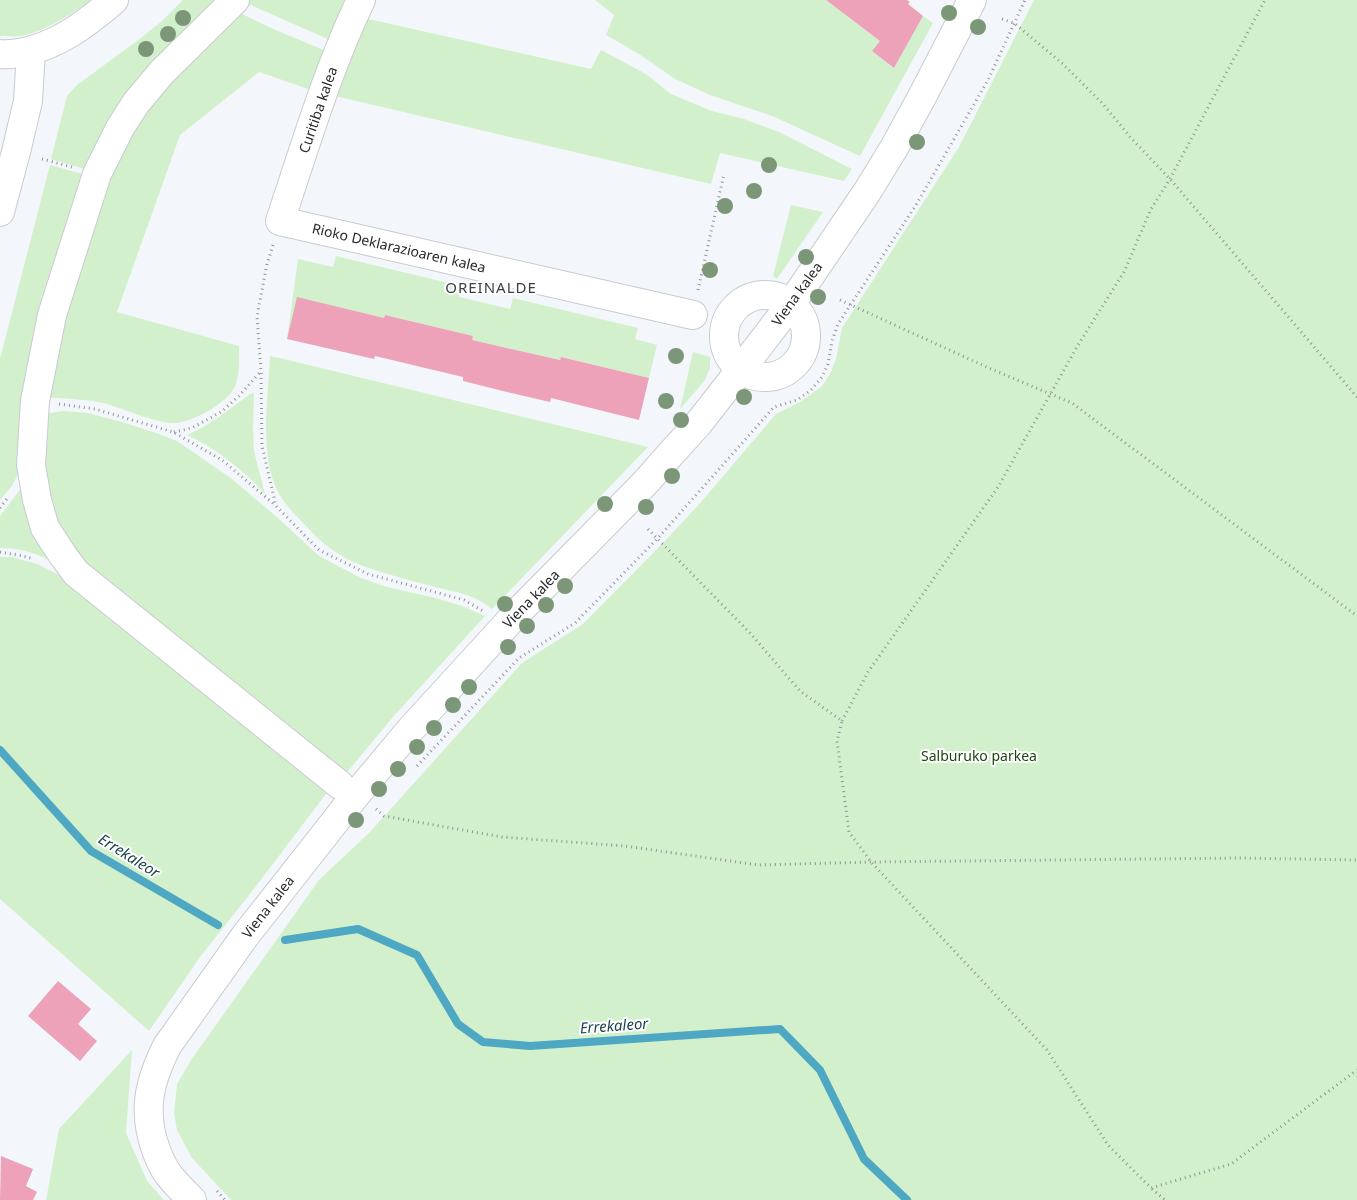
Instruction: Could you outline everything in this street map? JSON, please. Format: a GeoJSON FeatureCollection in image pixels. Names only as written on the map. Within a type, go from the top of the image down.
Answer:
{"type":"FeatureCollection","features":[{"type":"Feature","properties":{"kind":"street"},"geometry":{"type":"LineString","coordinates":[[0,54],[31,51],[55,42],[78,28],[114,0]]}},
{"type":"Feature","properties":{"kind":"street"},"geometry":{"type":"LineString","coordinates":[[235,0],[162,72],[136,103],[120,128],[97,174],[52,316],[35,401],[30,464],[45,528],[76,573],[340,785]]}},
{"type":"Feature","properties":{"kind":"street","name":"Curitiba kalea"},"geometry":{"type":"LineString","coordinates":[[280,222],[324,88],[361,0]]}},
{"type":"Feature","properties":{"kind":"street","name":"Viena kalea"},"geometry":{"type":"LineString","coordinates":[[202,1193],[168,1174],[153,1142],[148,1115],[148,1101],[157,1066],[167,1046],[245,936],[354,796],[512,618],[646,482],[698,424],[741,369],[791,304],[894,148],[947,51],[972,0]]}},
{"type":"Feature","properties":{"kind":"street"},"geometry":{"type":"LineString","coordinates":[[0,212],[28,101],[31,51]]}},
{"type":"Feature","properties":{"kind":"street","name":"Rioko Deklarazioaren kalea"},"geometry":{"type":"LineString","coordinates":[[280,222],[693,315]]}},
{"type":"Feature","properties":{"kind":"street"},"geometry":{"type":"LineString","coordinates":[[764,295],[778,297],[791,304],[800,315],[806,328],[806,342],[797,361],[781,374],[768,377],[754,375],[741,369],[726,350],[724,338],[726,325],[731,314],[739,304],[750,298],[764,295]]}},
{"type":"Feature","properties":{"kind":"path"},"geometry":{"type":"LineString","coordinates":[[1165,1200],[1108,1145],[1047,1050],[871,862],[849,832],[837,741],[842,721],[868,672],[998,487],[1078,344],[1124,272],[1151,209],[1170,179],[1265,0]]}},
{"type":"Feature","properties":{"kind":"path"},"geometry":{"type":"LineString","coordinates":[[1002,19],[1014,23],[1063,64],[1103,104],[1357,397]]}},
{"type":"Feature","properties":{"kind":"path"},"geometry":{"type":"LineString","coordinates":[[40,158],[97,174]]}},
{"type":"Feature","properties":{"kind":"path"},"geometry":{"type":"LineString","coordinates":[[693,315],[724,174]]}},
{"type":"Feature","properties":{"kind":"path"},"geometry":{"type":"LineString","coordinates":[[276,506],[262,446],[261,371],[257,316],[267,264],[280,222]]}},
{"type":"Feature","properties":{"kind":"path"},"geometry":{"type":"LineString","coordinates":[[840,300],[991,369],[1072,403],[1357,616]]}},
{"type":"Feature","properties":{"kind":"path"},"geometry":{"type":"LineString","coordinates":[[173,432],[192,428],[221,412],[239,396],[261,371]]}},
{"type":"Feature","properties":{"kind":"path"},"geometry":{"type":"LineString","coordinates":[[35,401],[95,409],[173,432],[222,460],[276,506],[319,550],[368,574],[464,600],[489,615]]}},
{"type":"Feature","properties":{"kind":"path"},"geometry":{"type":"LineString","coordinates":[[648,529],[750,633],[800,691],[842,721]]}},
{"type":"Feature","properties":{"kind":"path"},"geometry":{"type":"LineString","coordinates":[[374,807],[384,816],[502,837],[625,846],[758,865],[1241,858],[1357,860]]}},
{"type":"Feature","properties":{"kind":"path"},"geometry":{"type":"LineString","coordinates":[[1151,1188],[1231,1164],[1357,1070]]}},
{"type":"Feature","properties":{"kind":"path"},"geometry":{"type":"LineString","coordinates":[[202,1193],[225,1200]]}},
{"type":"Feature","properties":{"kind":"green space"},"geometry":{"type":"Polygon","coordinates":[[[0,0],[91,0],[39,31],[20,36],[0,36],[0,0]]]}},
{"type":"Feature","properties":{"kind":"green space"},"geometry":{"type":"Polygon","coordinates":[[[183,0],[218,0],[88,170],[51,159],[67,96],[77,85],[162,21],[183,0]]]}},
{"type":"Feature","properties":{"kind":"green space"},"geometry":{"type":"Polygon","coordinates":[[[245,0],[348,0],[330,40],[244,2],[245,0]]]}},
{"type":"Feature","properties":{"kind":"green space"},"geometry":{"type":"Polygon","coordinates":[[[595,0],[826,0],[880,41],[872,51],[894,68],[923,16],[933,23],[860,156],[772,116],[710,95],[675,79],[639,54],[606,35],[614,15],[595,0]]]}},
{"type":"Feature","properties":{"kind":"green space","name":"Salburuko parkea"},"geometry":{"type":"Polygon","coordinates":[[[1034,0],[1357,0],[1357,1200],[231,1200],[192,1158],[177,1130],[174,1113],[177,1084],[191,1060],[319,880],[370,832],[522,663],[583,624],[702,501],[776,414],[800,402],[822,386],[831,372],[836,359],[842,328],[959,147],[1034,0]]]}},
{"type":"Feature","properties":{"kind":"green space"},"geometry":{"type":"Polygon","coordinates":[[[236,11],[326,51],[311,90],[259,72],[180,135],[117,312],[239,346],[239,370],[236,384],[226,398],[218,405],[197,417],[177,423],[153,420],[99,402],[46,397],[58,342],[93,210],[135,120],[236,11]]]}},
{"type":"Feature","properties":{"kind":"green space"},"geometry":{"type":"Polygon","coordinates":[[[364,18],[591,69],[601,50],[646,74],[671,94],[712,111],[744,119],[779,132],[852,169],[844,181],[720,153],[711,184],[331,95],[364,18]]]}},
{"type":"Feature","properties":{"kind":"green space"},"geometry":{"type":"Polygon","coordinates":[[[50,165],[86,175],[21,468],[12,486],[0,500],[0,359],[50,165]]]}},
{"type":"Feature","properties":{"kind":"green space"},"geometry":{"type":"Polygon","coordinates":[[[791,205],[823,212],[777,279],[773,276],[791,205]]]}},
{"type":"Feature","properties":{"kind":"green space"},"geometry":{"type":"Polygon","coordinates":[[[336,256],[461,286],[459,297],[510,309],[513,298],[638,328],[635,339],[657,345],[649,378],[562,357],[560,360],[472,340],[473,336],[385,315],[384,318],[297,298],[287,339],[298,259],[333,267],[336,256]]]}},
{"type":"Feature","properties":{"kind":"green space"},"geometry":{"type":"Polygon","coordinates":[[[693,352],[710,357],[710,368],[705,380],[680,409],[693,352]]]}},
{"type":"Feature","properties":{"kind":"green space"},"geometry":{"type":"Polygon","coordinates":[[[270,356],[648,447],[492,609],[467,595],[388,574],[349,560],[332,550],[315,536],[291,511],[278,492],[268,461],[266,425],[270,356]]]}},
{"type":"Feature","properties":{"kind":"green space"},"geometry":{"type":"Polygon","coordinates":[[[254,393],[254,451],[265,494],[229,460],[187,435],[254,393]]]}},
{"type":"Feature","properties":{"kind":"green space"},"geometry":{"type":"Polygon","coordinates":[[[64,411],[88,413],[122,422],[177,441],[232,479],[319,556],[361,578],[387,587],[436,598],[485,616],[393,717],[344,776],[94,582],[62,538],[43,488],[42,414],[64,411]]]}},
{"type":"Feature","properties":{"kind":"green space"},"geometry":{"type":"Polygon","coordinates":[[[23,486],[54,562],[28,552],[0,548],[0,516],[23,486]]]}},
{"type":"Feature","properties":{"kind":"green space"},"geometry":{"type":"Polygon","coordinates":[[[0,557],[12,557],[37,564],[71,581],[329,790],[200,957],[149,1031],[0,899],[0,557]]]}},
{"type":"Feature","properties":{"kind":"green space"},"geometry":{"type":"Polygon","coordinates":[[[132,1050],[126,1133],[147,1181],[164,1200],[46,1200],[59,1129],[132,1050]]]}},
{"type":"Feature","properties":{"kind":"building"},"geometry":{"type":"Polygon","coordinates":[[[826,0],[907,0],[910,2],[908,4],[923,16],[894,68],[872,51],[880,41],[826,0]]]}},
{"type":"Feature","properties":{"kind":"building"},"geometry":{"type":"Polygon","coordinates":[[[297,297],[384,318],[385,315],[473,336],[472,340],[560,360],[561,357],[649,378],[639,420],[551,398],[550,402],[507,392],[463,381],[463,377],[375,356],[374,359],[287,339],[297,297]]]}},
{"type":"Feature","properties":{"kind":"building"},"geometry":{"type":"Polygon","coordinates":[[[58,981],[91,1009],[78,1024],[97,1041],[80,1061],[28,1016],[58,981]]]}},
{"type":"Feature","properties":{"kind":"building"},"geometry":{"type":"Polygon","coordinates":[[[1,1156],[33,1169],[26,1186],[37,1192],[33,1200],[0,1200],[1,1156]]]}},
{"type":"Feature","properties":{"kind":"waterway","name":"Errekaleor"},"geometry":{"type":"LineString","coordinates":[[0,750],[91,851],[218,925]]}},
{"type":"Feature","properties":{"kind":"waterway","name":"Errekaleor"},"geometry":{"type":"LineString","coordinates":[[285,940],[358,929],[417,955],[458,1024],[483,1042],[530,1046],[780,1029],[820,1070],[864,1159],[907,1200]]}},
{"type":"Feature","properties":{"kind":"district","name":"OREINALDE"},"geometry":{"type":"Point","coordinates":[491,288]}}]}
